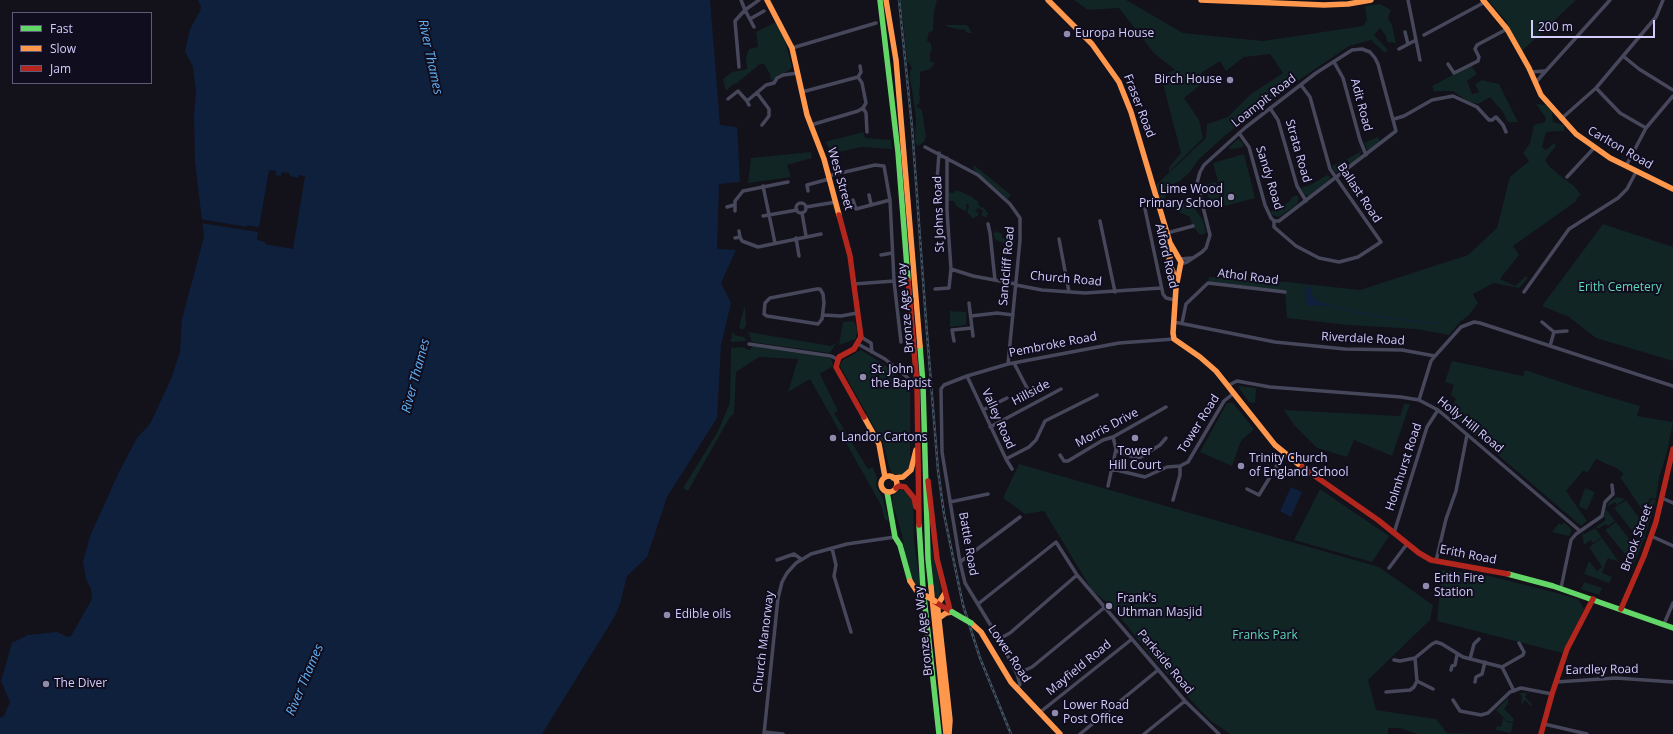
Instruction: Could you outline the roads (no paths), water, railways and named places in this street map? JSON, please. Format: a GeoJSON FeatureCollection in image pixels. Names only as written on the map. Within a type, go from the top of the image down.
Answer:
{"type":"FeatureCollection","features":[{"type":"Feature","properties":{"kind":"main road","name":"West Street"},"geometry":{"type":"LineString","coordinates":[[767,0],[792,48],[807,115],[831,177],[836,202],[849,249],[861,337]]}},
{"type":"Feature","properties":{"kind":"main road","name":"Bronze Age Way"},"geometry":{"type":"LineString","coordinates":[[880,0],[900,141]]}},
{"type":"Feature","properties":{"kind":"main road","name":"Bronze Age Way"},"geometry":{"type":"LineString","coordinates":[[886,0],[896,60],[900,141],[923,385],[924,466],[930,588],[946,734]]}},
{"type":"Feature","properties":{"kind":"main road","name":"Fraser Road"},"geometry":{"type":"LineString","coordinates":[[1048,0],[1092,44],[1119,82],[1140,139],[1170,243],[1170,258],[1168,262],[1176,288]]}},
{"type":"Feature","properties":{"kind":"main road"},"geometry":{"type":"LineString","coordinates":[[1201,0],[1348,4],[1371,0]]}},
{"type":"Feature","properties":{"kind":"main road","name":"Carlton Road"},"geometry":{"type":"LineString","coordinates":[[1484,1],[1507,29],[1531,72],[1541,95],[1576,134],[1594,148],[1636,172],[1673,189]]}},
{"type":"Feature","properties":{"kind":"main road","name":"Bronze Age Way"},"geometry":{"type":"LineString","coordinates":[[901,152],[917,385],[919,523],[923,588],[939,734]]}},
{"type":"Feature","properties":{"kind":"main road","name":"Fraser Road"},"geometry":{"type":"LineString","coordinates":[[1170,243],[1179,262],[1175,300],[1174,339]]}},
{"type":"Feature","properties":{"kind":"main road"},"geometry":{"type":"LineString","coordinates":[[1170,258],[1174,256],[1179,262],[1171,268]]}},
{"type":"Feature","properties":{"kind":"main road"},"geometry":{"type":"LineString","coordinates":[[861,337],[854,349],[841,355],[837,360],[836,367],[879,444],[885,477],[881,484],[883,490],[892,492],[896,488],[902,486],[905,487],[914,498],[919,523]]}},
{"type":"Feature","properties":{"kind":"main road","name":"Erith Road"},"geometry":{"type":"LineString","coordinates":[[1174,339],[1200,357],[1229,385],[1267,436],[1284,454],[1425,557],[1436,561],[1504,573],[1561,588],[1673,628]]}},
{"type":"Feature","properties":{"kind":"main road"},"geometry":{"type":"LineString","coordinates":[[885,477],[903,477],[911,470],[914,463],[918,432]]}},
{"type":"Feature","properties":{"kind":"main road","name":"Brook Street"},"geometry":{"type":"LineString","coordinates":[[1621,609],[1651,536],[1662,498],[1666,475],[1672,459],[1673,449]]}},
{"type":"Feature","properties":{"kind":"main road"},"geometry":{"type":"LineString","coordinates":[[924,466],[930,489],[937,559],[951,611],[939,618]]}},
{"type":"Feature","properties":{"kind":"main road"},"geometry":{"type":"LineString","coordinates":[[893,478],[896,482],[896,488]]}},
{"type":"Feature","properties":{"kind":"main road","name":"Lower Road"},"geometry":{"type":"LineString","coordinates":[[887,492],[895,537],[900,544],[910,581],[919,592],[951,611],[981,632],[1006,674],[1017,689],[1060,734]]}},
{"type":"Feature","properties":{"kind":"main road"},"geometry":{"type":"LineString","coordinates":[[945,593],[936,603],[950,720],[949,734]]}},
{"type":"Feature","properties":{"kind":"main road"},"geometry":{"type":"LineString","coordinates":[[1541,734],[1552,694],[1570,644],[1593,599]]}},
{"type":"Feature","properties":{"kind":"street"},"geometry":{"type":"LineString","coordinates":[[741,0],[754,27]]}},
{"type":"Feature","properties":{"kind":"street"},"geometry":{"type":"LineString","coordinates":[[739,67],[736,21],[745,10],[759,0]]}},
{"type":"Feature","properties":{"kind":"street"},"geometry":{"type":"LineString","coordinates":[[1408,0],[1420,60]]}},
{"type":"Feature","properties":{"kind":"street"},"geometry":{"type":"LineString","coordinates":[[1535,83],[1610,0]]}},
{"type":"Feature","properties":{"kind":"street"},"geometry":{"type":"LineString","coordinates":[[1561,119],[1596,88],[1656,17],[1663,0]]}},
{"type":"Feature","properties":{"kind":"street"},"geometry":{"type":"LineString","coordinates":[[1424,35],[1484,1]]}},
{"type":"Feature","properties":{"kind":"street"},"geometry":{"type":"LineString","coordinates":[[750,20],[764,11]]}},
{"type":"Feature","properties":{"kind":"street"},"geometry":{"type":"LineString","coordinates":[[792,48],[876,23]]}},
{"type":"Feature","properties":{"kind":"street"},"geometry":{"type":"LineString","coordinates":[[1448,64],[1454,73],[1478,61],[1479,57],[1475,48],[1476,46],[1507,29]]}},
{"type":"Feature","properties":{"kind":"street"},"geometry":{"type":"LineString","coordinates":[[1405,32],[1408,44]]}},
{"type":"Feature","properties":{"kind":"street"},"geometry":{"type":"LineString","coordinates":[[1399,49],[1416,40]]}},
{"type":"Feature","properties":{"kind":"street","name":"Loampit Road"},"geometry":{"type":"LineString","coordinates":[[1179,262],[1187,262],[1202,252],[1206,248],[1210,235],[1198,188],[1200,172],[1207,162],[1270,108],[1301,84],[1349,51],[1356,49],[1364,50],[1373,55],[1378,64],[1394,119]]}},
{"type":"Feature","properties":{"kind":"street"},"geometry":{"type":"LineString","coordinates":[[1623,56],[1639,69],[1673,90]]}},
{"type":"Feature","properties":{"kind":"street","name":"Adit Road"},"geometry":{"type":"LineString","coordinates":[[1334,62],[1343,78],[1360,140],[1366,155]]}},
{"type":"Feature","properties":{"kind":"street"},"geometry":{"type":"LineString","coordinates":[[802,92],[858,77],[861,72],[860,66]]}},
{"type":"Feature","properties":{"kind":"street"},"geometry":{"type":"LineString","coordinates":[[1531,72],[1545,71]]}},
{"type":"Feature","properties":{"kind":"street"},"geometry":{"type":"LineString","coordinates":[[728,99],[738,91],[748,103],[766,85],[774,83],[777,78],[783,75],[798,73]]}},
{"type":"Feature","properties":{"kind":"street"},"geometry":{"type":"LineString","coordinates":[[811,125],[863,108],[866,103],[862,83],[858,77]]}},
{"type":"Feature","properties":{"kind":"street","name":"Ballast Road"},"geometry":{"type":"LineString","coordinates":[[1301,84],[1310,97],[1327,162],[1336,178],[1381,242]]}},
{"type":"Feature","properties":{"kind":"street"},"geometry":{"type":"LineString","coordinates":[[1596,88],[1620,113],[1646,128]]}},
{"type":"Feature","properties":{"kind":"street"},"geometry":{"type":"LineString","coordinates":[[757,93],[770,109],[769,116],[762,125]]}},
{"type":"Feature","properties":{"kind":"street"},"geometry":{"type":"LineString","coordinates":[[1274,221],[1279,221],[1396,132],[1394,119],[1404,116],[1432,100],[1454,96],[1476,107],[1489,120],[1496,117],[1503,125],[1506,132]]}},
{"type":"Feature","properties":{"kind":"street"},"geometry":{"type":"LineString","coordinates":[[1626,166],[1646,128],[1673,96]]}},
{"type":"Feature","properties":{"kind":"street"},"geometry":{"type":"LineString","coordinates":[[863,108],[866,113],[867,132]]}},
{"type":"Feature","properties":{"kind":"street","name":"Strata Road"},"geometry":{"type":"LineString","coordinates":[[1270,108],[1278,120],[1297,186],[1306,201]]}},
{"type":"Feature","properties":{"kind":"street","name":"Sandy Road"},"geometry":{"type":"LineString","coordinates":[[1239,133],[1248,144],[1267,212],[1274,221],[1274,227],[1296,246],[1319,258],[1339,262],[1358,257],[1381,242]]}},
{"type":"Feature","properties":{"kind":"street","name":"Sandcliff Road"},"geometry":{"type":"LineString","coordinates":[[925,147],[978,174],[1006,200],[1020,218],[1021,233],[1008,364]]}},
{"type":"Feature","properties":{"kind":"street"},"geometry":{"type":"LineString","coordinates":[[1567,177],[1594,148]]}},
{"type":"Feature","properties":{"kind":"street"},"geometry":{"type":"LineString","coordinates":[[937,181],[939,153]]}},
{"type":"Feature","properties":{"kind":"street","name":"St Johns Road"},"geometry":{"type":"LineString","coordinates":[[935,289],[949,288],[952,269],[947,211],[947,158]]}},
{"type":"Feature","properties":{"kind":"street"},"geometry":{"type":"LineString","coordinates":[[808,191],[807,185],[831,177],[875,165],[886,166],[890,200],[894,281],[901,342]]}},
{"type":"Feature","properties":{"kind":"street"},"geometry":{"type":"LineString","coordinates":[[1524,292],[1569,229],[1618,198],[1627,188],[1636,172]]}},
{"type":"Feature","properties":{"kind":"street"},"geometry":{"type":"LineString","coordinates":[[735,211],[734,201],[743,191],[788,182]]}},
{"type":"Feature","properties":{"kind":"street"},"geometry":{"type":"LineString","coordinates":[[763,186],[775,243]]}},
{"type":"Feature","properties":{"kind":"street"},"geometry":{"type":"LineString","coordinates":[[869,195],[871,204]]}},
{"type":"Feature","properties":{"kind":"street"},"geometry":{"type":"LineString","coordinates":[[853,200],[856,209],[890,200]]}},
{"type":"Feature","properties":{"kind":"street"},"geometry":{"type":"LineString","coordinates":[[797,210],[800,202],[806,207]]}},
{"type":"Feature","properties":{"kind":"street"},"geometry":{"type":"LineString","coordinates":[[806,207],[836,202]]}},
{"type":"Feature","properties":{"kind":"street"},"geometry":{"type":"LineString","coordinates":[[727,207],[734,205]]}},
{"type":"Feature","properties":{"kind":"street"},"geometry":{"type":"LineString","coordinates":[[802,213],[805,212],[806,207]]}},
{"type":"Feature","properties":{"kind":"street","name":"Alford Road"},"geometry":{"type":"LineString","coordinates":[[1145,209],[1162,294],[1166,298],[1175,300]]}},
{"type":"Feature","properties":{"kind":"street"},"geometry":{"type":"LineString","coordinates":[[763,216],[797,210],[798,212],[802,213]]}},
{"type":"Feature","properties":{"kind":"street"},"geometry":{"type":"LineString","coordinates":[[802,213],[806,236]]}},
{"type":"Feature","properties":{"kind":"street"},"geometry":{"type":"LineString","coordinates":[[1100,221],[1115,292]]}},
{"type":"Feature","properties":{"kind":"street"},"geometry":{"type":"LineString","coordinates":[[988,224],[995,280]]}},
{"type":"Feature","properties":{"kind":"street"},"geometry":{"type":"LineString","coordinates":[[1167,233],[1193,226]]}},
{"type":"Feature","properties":{"kind":"street"},"geometry":{"type":"LineString","coordinates":[[739,231],[742,241],[758,247],[821,234]]}},
{"type":"Feature","properties":{"kind":"street"},"geometry":{"type":"LineString","coordinates":[[735,238],[740,237]]}},
{"type":"Feature","properties":{"kind":"street"},"geometry":{"type":"LineString","coordinates":[[796,238],[799,256]]}},
{"type":"Feature","properties":{"kind":"street"},"geometry":{"type":"LineString","coordinates":[[1059,239],[1069,292]]}},
{"type":"Feature","properties":{"kind":"street"},"geometry":{"type":"LineString","coordinates":[[881,255],[892,253]]}},
{"type":"Feature","properties":{"kind":"street","name":"Church Road"},"geometry":{"type":"LineString","coordinates":[[952,269],[973,276],[1042,290],[1085,293],[1161,288]]}},
{"type":"Feature","properties":{"kind":"street"},"geometry":{"type":"LineString","coordinates":[[854,284],[894,281]]}},
{"type":"Feature","properties":{"kind":"street","name":"Athol Road"},"geometry":{"type":"LineString","coordinates":[[1182,323],[1186,304],[1208,283],[1285,292]]}},
{"type":"Feature","properties":{"kind":"street"},"geometry":{"type":"LineString","coordinates":[[820,289],[823,294],[823,315],[821,322],[815,324],[767,316],[764,311],[765,303],[770,298],[820,289]]}},
{"type":"Feature","properties":{"kind":"street"},"geometry":{"type":"LineString","coordinates":[[969,302],[973,336]]}},
{"type":"Feature","properties":{"kind":"street"},"geometry":{"type":"LineString","coordinates":[[823,315],[841,316],[857,313]]}},
{"type":"Feature","properties":{"kind":"street"},"geometry":{"type":"LineString","coordinates":[[971,316],[997,313],[1012,315]]}},
{"type":"Feature","properties":{"kind":"street","name":"Riverdale Road"},"geometry":{"type":"LineString","coordinates":[[1174,322],[1275,342],[1345,349],[1402,350],[1435,356]]}},
{"type":"Feature","properties":{"kind":"street"},"geometry":{"type":"LineString","coordinates":[[1419,400],[1435,356],[1461,327],[1474,322],[1673,386]]}},
{"type":"Feature","properties":{"kind":"street"},"geometry":{"type":"LineString","coordinates":[[1542,322],[1554,332],[1567,331]]}},
{"type":"Feature","properties":{"kind":"street"},"geometry":{"type":"LineString","coordinates":[[954,342],[952,330],[972,328]]}},
{"type":"Feature","properties":{"kind":"street"},"geometry":{"type":"LineString","coordinates":[[1550,346],[1554,332]]}},
{"type":"Feature","properties":{"kind":"street"},"geometry":{"type":"LineString","coordinates":[[861,337],[871,343],[872,352]]}},
{"type":"Feature","properties":{"kind":"street","name":"Pembroke Road"},"geometry":{"type":"LineString","coordinates":[[941,389],[944,385],[967,376],[1008,364],[1119,343],[1174,339]]}},
{"type":"Feature","properties":{"kind":"street"},"geometry":{"type":"LineString","coordinates":[[749,344],[831,356],[837,360]]}},
{"type":"Feature","properties":{"kind":"street"},"geometry":{"type":"LineString","coordinates":[[858,344],[886,360],[908,378]]}},
{"type":"Feature","properties":{"kind":"street"},"geometry":{"type":"LineString","coordinates":[[1014,363],[1027,388],[1020,393]]}},
{"type":"Feature","properties":{"kind":"street","name":"Valley Road"},"geometry":{"type":"LineString","coordinates":[[967,376],[990,427],[1012,469]]}},
{"type":"Feature","properties":{"kind":"street","name":"Holly Hill Road"},"geometry":{"type":"LineString","coordinates":[[1229,385],[1237,381],[1270,387],[1401,397],[1419,400],[1438,410],[1580,531]]}},
{"type":"Feature","properties":{"kind":"street","name":"Battle Road"},"geometry":{"type":"LineString","coordinates":[[941,389],[942,452],[960,562],[965,583],[999,639],[1017,674],[1020,684],[1017,689]]}},
{"type":"Feature","properties":{"kind":"street","name":"Hillside"},"geometry":{"type":"LineString","coordinates":[[990,427],[1061,389]]}},
{"type":"Feature","properties":{"kind":"street","name":"Tower Road"},"geometry":{"type":"LineString","coordinates":[[1112,469],[1145,477],[1167,467],[1180,466],[1188,462],[1224,401],[1234,392]]}},
{"type":"Feature","properties":{"kind":"street"},"geometry":{"type":"LineString","coordinates":[[1006,459],[1029,447],[1036,440],[1045,421],[1097,395]]}},
{"type":"Feature","properties":{"kind":"street"},"geometry":{"type":"LineString","coordinates":[[983,410],[1007,398]]}},
{"type":"Feature","properties":{"kind":"street","name":"Morris Drive"},"geometry":{"type":"LineString","coordinates":[[1060,455],[1064,461],[1068,461],[1103,440],[1113,437],[1166,407]]}},
{"type":"Feature","properties":{"kind":"street","name":"Holmhurst Road"},"geometry":{"type":"LineString","coordinates":[[1394,533],[1427,427],[1438,410]]}},
{"type":"Feature","properties":{"kind":"street"},"geometry":{"type":"LineString","coordinates":[[1436,561],[1446,519],[1456,491],[1467,435]]}},
{"type":"Feature","properties":{"kind":"street"},"geometry":{"type":"LineString","coordinates":[[1108,486],[1116,451],[1113,437]]}},
{"type":"Feature","properties":{"kind":"street"},"geometry":{"type":"LineString","coordinates":[[1116,451],[1137,458],[1141,457],[1160,445],[1166,438]]}},
{"type":"Feature","properties":{"kind":"street"},"geometry":{"type":"LineString","coordinates":[[1247,489],[1259,495],[1284,454]]}},
{"type":"Feature","properties":{"kind":"street","name":"Tower Road"},"geometry":{"type":"LineString","coordinates":[[1173,500],[1180,475],[1180,466]]}},
{"type":"Feature","properties":{"kind":"street"},"geometry":{"type":"LineString","coordinates":[[1561,588],[1572,538],[1602,516],[1605,502],[1613,494],[1612,485]]}},
{"type":"Feature","properties":{"kind":"street"},"geometry":{"type":"LineString","coordinates":[[950,502],[988,494]]}},
{"type":"Feature","properties":{"kind":"street"},"geometry":{"type":"LineString","coordinates":[[1662,498],[1673,503]]}},
{"type":"Feature","properties":{"kind":"street"},"geometry":{"type":"LineString","coordinates":[[960,562],[1020,516]]}},
{"type":"Feature","properties":{"kind":"street"},"geometry":{"type":"LineString","coordinates":[[1651,536],[1673,546]]}},
{"type":"Feature","properties":{"kind":"street","name":"Church Manorway"},"geometry":{"type":"LineString","coordinates":[[764,733],[778,598],[782,582],[788,572],[801,559],[811,554],[832,548],[895,537]]}},
{"type":"Feature","properties":{"kind":"street","name":"Parkside Road"},"geometry":{"type":"LineString","coordinates":[[978,604],[1056,542],[1078,575],[1158,670],[1184,700],[1219,734]]}},
{"type":"Feature","properties":{"kind":"street"},"geometry":{"type":"LineString","coordinates":[[1389,568],[1407,544]]}},
{"type":"Feature","properties":{"kind":"street"},"geometry":{"type":"LineString","coordinates":[[832,548],[836,565],[834,576],[851,632]]}},
{"type":"Feature","properties":{"kind":"street","name":"Church Manorway"},"geometry":{"type":"LineString","coordinates":[[777,560],[794,554],[801,559]]}},
{"type":"Feature","properties":{"kind":"street"},"geometry":{"type":"LineString","coordinates":[[999,639],[1010,632],[1078,575]]}},
{"type":"Feature","properties":{"kind":"street"},"geometry":{"type":"LineString","coordinates":[[1664,624],[1673,603]]}},
{"type":"Feature","properties":{"kind":"street"},"geometry":{"type":"LineString","coordinates":[[1017,674],[1032,667],[1105,606]]}},
{"type":"Feature","properties":{"kind":"street","name":"Mayfield Road"},"geometry":{"type":"LineString","coordinates":[[1039,713],[1132,638]]}},
{"type":"Feature","properties":{"kind":"street"},"geometry":{"type":"LineString","coordinates":[[1470,659],[1474,644],[1479,639]]}},
{"type":"Feature","properties":{"kind":"street"},"geometry":{"type":"LineString","coordinates":[[1394,660],[1400,661],[1415,658],[1436,642],[1442,644],[1457,655],[1502,667],[1523,656],[1524,652],[1518,643]]}},
{"type":"Feature","properties":{"kind":"street"},"geometry":{"type":"LineString","coordinates":[[1451,670],[1452,666],[1455,665],[1457,655]]}},
{"type":"Feature","properties":{"kind":"street"},"geometry":{"type":"LineString","coordinates":[[1386,692],[1410,690],[1416,684],[1415,658]]}},
{"type":"Feature","properties":{"kind":"street"},"geometry":{"type":"LineString","coordinates":[[1475,682],[1476,677],[1482,674],[1485,662]]}},
{"type":"Feature","properties":{"kind":"street"},"geometry":{"type":"LineString","coordinates":[[1502,667],[1514,691]]}},
{"type":"Feature","properties":{"kind":"street"},"geometry":{"type":"LineString","coordinates":[[1080,734],[1158,670]]}},
{"type":"Feature","properties":{"kind":"street","name":"Eardley Road"},"geometry":{"type":"LineString","coordinates":[[1556,682],[1621,678],[1673,682]]}},
{"type":"Feature","properties":{"kind":"street"},"geometry":{"type":"LineString","coordinates":[[1417,681],[1433,689]]}},
{"type":"Feature","properties":{"kind":"street"},"geometry":{"type":"LineString","coordinates":[[1453,700],[1460,711],[1482,715],[1488,713],[1508,694],[1514,691],[1527,688],[1552,694]]}},
{"type":"Feature","properties":{"kind":"street"},"geometry":{"type":"LineString","coordinates":[[1144,734],[1184,700]]}},
{"type":"Feature","properties":{"kind":"street"},"geometry":{"type":"LineString","coordinates":[[1544,724],[1587,734],[1589,728]]}},
{"type":"Feature","properties":{"kind":"street"},"geometry":{"type":"LineString","coordinates":[[1210,734],[1214,730]]}},
{"type":"Feature","properties":{"kind":"street"},"geometry":{"type":"LineString","coordinates":[[764,733],[783,734]]}},
{"type":"Feature","properties":{"kind":"water","name":"River Thames"},"geometry":{"type":"Polygon","coordinates":[[[198,0],[710,0],[720,125],[737,127],[740,182],[719,184],[717,249],[736,250],[721,283],[731,303],[721,345],[717,418],[667,497],[647,557],[627,576],[620,604],[615,616],[542,734],[0,734],[0,718],[4,716],[10,702],[1,681],[12,643],[28,635],[57,632],[68,637],[71,636],[92,599],[91,589],[86,579],[83,562],[90,536],[119,472],[137,438],[150,424],[171,379],[180,352],[182,319],[204,237],[195,162],[194,115],[196,91],[193,67],[185,51],[190,29],[200,11],[201,7],[198,0]]]}},
{"type":"Feature","properties":{"kind":"water"},"geometry":{"type":"Polygon","coordinates":[[[1306,286],[1310,288],[1316,300],[1332,306],[1308,306],[1305,304],[1306,286]]]}},
{"type":"Feature","properties":{"kind":"water"},"geometry":{"type":"Polygon","coordinates":[[[1291,487],[1302,492],[1291,517],[1280,511],[1291,487]]]}},
{"type":"Feature","properties":{"kind":"waterway"},"geometry":{"type":"LineString","coordinates":[[1332,306],[1388,318],[1438,324]]}},
{"type":"Feature","properties":{"kind":"railway"},"geometry":{"type":"LineString","coordinates":[[899,0],[912,127],[938,470],[944,514],[963,605],[980,658],[1011,734]]}},
{"type":"Feature","properties":{"kind":"place","name":"Europa House"},"geometry":{"type":"Point","coordinates":[1067,34]}},
{"type":"Feature","properties":{"kind":"place","name":"Birch House"},"geometry":{"type":"Point","coordinates":[1230,80]}},
{"type":"Feature","properties":{"kind":"place","name":"Lime Wood Primary School"},"geometry":{"type":"Point","coordinates":[1231,197]}},
{"type":"Feature","properties":{"kind":"place","name":"St. John the Baptist"},"geometry":{"type":"Point","coordinates":[863,377]}},
{"type":"Feature","properties":{"kind":"place","name":"Landor Cartons"},"geometry":{"type":"Point","coordinates":[833,438]}},
{"type":"Feature","properties":{"kind":"place","name":"Tower Hill Court"},"geometry":{"type":"Point","coordinates":[1135,438]}},
{"type":"Feature","properties":{"kind":"place","name":"Trinity Church of England School"},"geometry":{"type":"Point","coordinates":[1241,466]}},
{"type":"Feature","properties":{"kind":"place","name":"Erith Fire Station"},"geometry":{"type":"Point","coordinates":[1426,586]}},
{"type":"Feature","properties":{"kind":"place","name":"Frank's Uthman Masjid"},"geometry":{"type":"Point","coordinates":[1109,606]}},
{"type":"Feature","properties":{"kind":"place","name":"Edible oils"},"geometry":{"type":"Point","coordinates":[667,615]}},
{"type":"Feature","properties":{"kind":"place","name":"The Diver"},"geometry":{"type":"Point","coordinates":[46,684]}},
{"type":"Feature","properties":{"kind":"place","name":"Lower Road Post Office"},"geometry":{"type":"Point","coordinates":[1055,713]}},
{"type":"Feature","properties":{"kind":"park label","name":"Erith Cemetery"},"geometry":{"type":"Point","coordinates":[1620,288]}},
{"type":"Feature","properties":{"kind":"park label","name":"Franks Park"},"geometry":{"type":"Point","coordinates":[1265,636]}}]}
